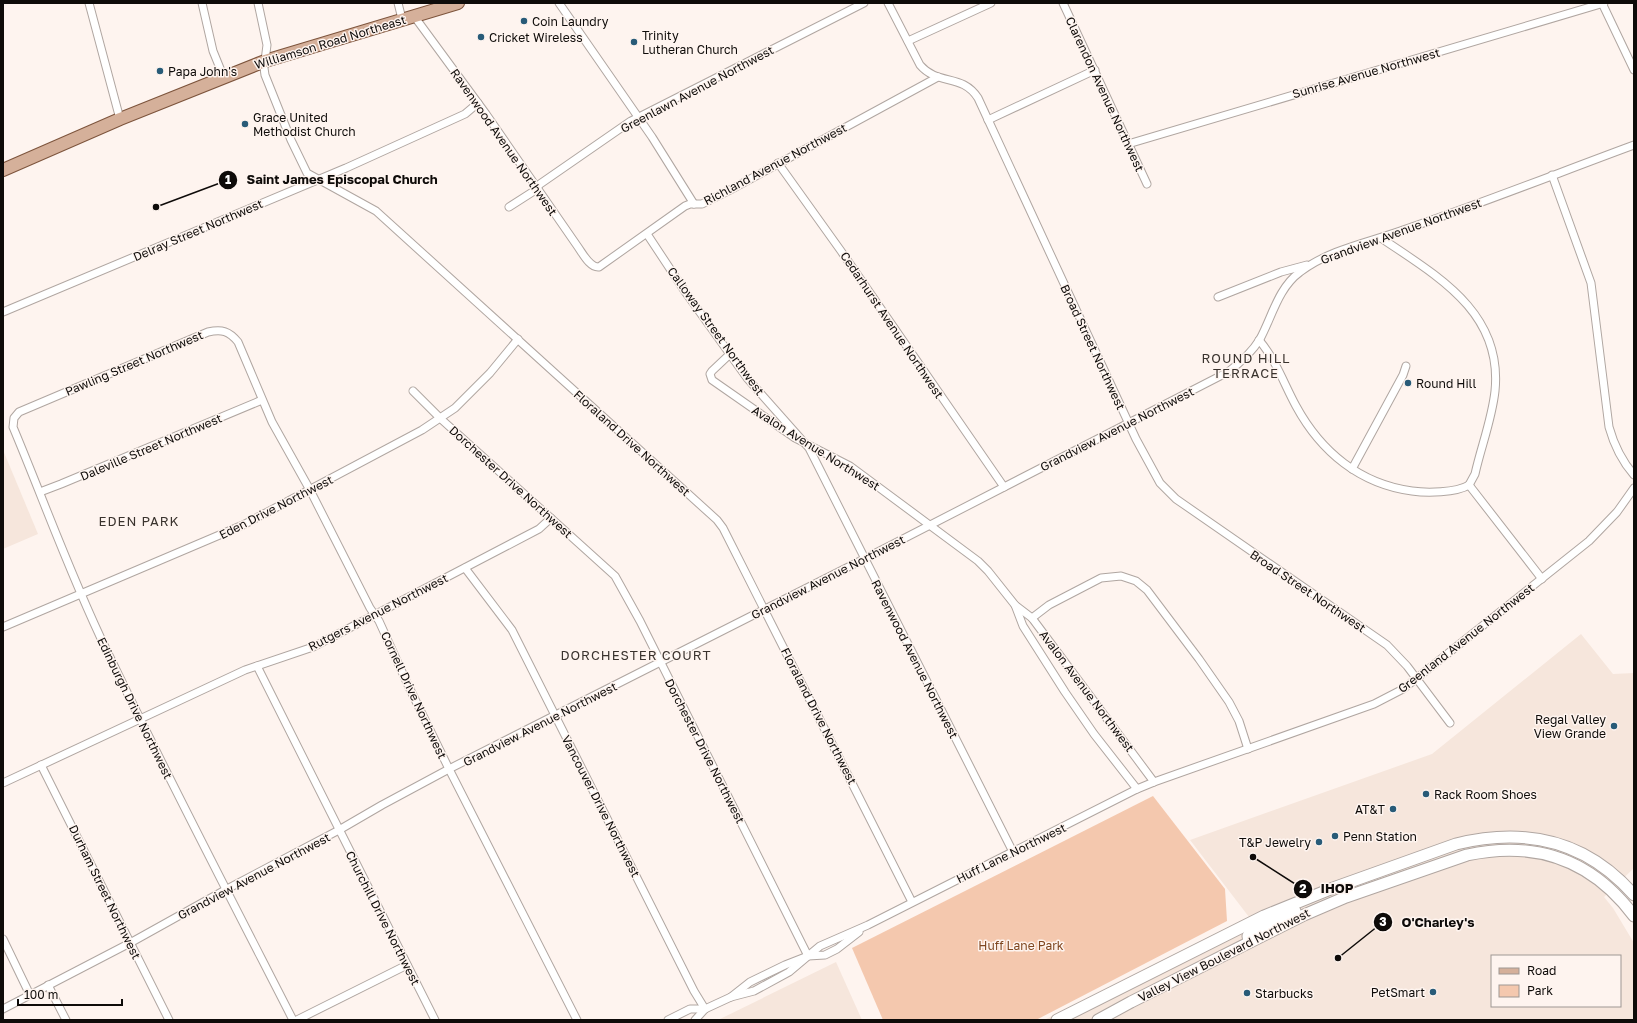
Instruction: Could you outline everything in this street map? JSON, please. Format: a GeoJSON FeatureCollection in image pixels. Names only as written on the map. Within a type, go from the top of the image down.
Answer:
{"type":"FeatureCollection","features":[{"type":"Feature","properties":{"kind":"main road","name":"Williamson Road Northeast"},"geometry":{"type":"LineString","coordinates":[[3,170],[120,119],[265,61],[458,3]]}},
{"type":"Feature","properties":{"kind":"main road","name":"Valley View Boulevard Northwest"},"geometry":{"type":"LineString","coordinates":[[1057,1020],[1264,916],[1333,888],[1428,854],[1476,840],[1507,836],[1543,840],[1581,853],[1614,874],[1634,895]]}},
{"type":"Feature","properties":{"kind":"main road","name":"Valley View Boulevard Northwest"},"geometry":{"type":"LineString","coordinates":[[1098,1020],[1304,915],[1346,897],[1467,854],[1490,850],[1517,849],[1551,856],[1589,873],[1616,894],[1634,916]]}},
{"type":"Feature","properties":{"kind":"main road"},"geometry":{"type":"LineString","coordinates":[[1346,897],[1358,886],[1426,862],[1428,859],[1428,854]]}},
{"type":"Feature","properties":{"kind":"main road"},"geometry":{"type":"LineString","coordinates":[[1249,942],[1248,936],[1251,932],[1317,900],[1333,888]]}},
{"type":"Feature","properties":{"kind":"street"},"geometry":{"type":"LineString","coordinates":[[88,3],[120,119]]}},
{"type":"Feature","properties":{"kind":"street"},"geometry":{"type":"LineString","coordinates":[[202,3],[213,51],[224,78]]}},
{"type":"Feature","properties":{"kind":"street","name":"Floraland Drive Northwest"},"geometry":{"type":"LineString","coordinates":[[258,3],[267,45],[265,75],[304,169],[318,179],[376,210],[717,520],[723,528],[912,902]]}},
{"type":"Feature","properties":{"kind":"street"},"geometry":{"type":"LineString","coordinates":[[398,3],[408,18]]}},
{"type":"Feature","properties":{"kind":"street"},"geometry":{"type":"LineString","coordinates":[[559,3],[638,118],[694,204]]}},
{"type":"Feature","properties":{"kind":"street","name":"Greenlawn Avenue Northwest"},"geometry":{"type":"LineString","coordinates":[[508,207],[537,188],[610,135],[638,118],[864,3]]}},
{"type":"Feature","properties":{"kind":"street","name":"Broad Street Northwest"},"geometry":{"type":"LineString","coordinates":[[888,3],[908,42],[925,70],[938,77],[956,81],[969,87],[978,98],[1128,423],[1154,473],[1167,492],[1387,645],[1417,678],[1450,723]]}},
{"type":"Feature","properties":{"kind":"street"},"geometry":{"type":"LineString","coordinates":[[908,42],[991,3]]}},
{"type":"Feature","properties":{"kind":"street"},"geometry":{"type":"LineString","coordinates":[[1603,3],[1634,70]]}},
{"type":"Feature","properties":{"kind":"street","name":"Sunrise Avenue Northwest"},"geometry":{"type":"LineString","coordinates":[[1128,144],[1603,3]]}},
{"type":"Feature","properties":{"kind":"street","name":"Clarendon Avenue Northwest"},"geometry":{"type":"LineString","coordinates":[[1065,4],[1147,184]]}},
{"type":"Feature","properties":{"kind":"street","name":"Ravenwood Avenue Northwest"},"geometry":{"type":"LineString","coordinates":[[408,18],[478,103],[578,247],[591,264],[596,267]]}},
{"type":"Feature","properties":{"kind":"street"},"geometry":{"type":"LineString","coordinates":[[988,120],[1095,70]]}},
{"type":"Feature","properties":{"kind":"street","name":"Richland Avenue Northwest"},"geometry":{"type":"LineString","coordinates":[[596,267],[599,267],[685,206],[702,204],[938,77]]}},
{"type":"Feature","properties":{"kind":"street","name":"Delray Street Northwest"},"geometry":{"type":"LineString","coordinates":[[3,312],[318,179],[465,114],[478,103]]}},
{"type":"Feature","properties":{"kind":"street","name":"Grandview Avenue Northwest"},"geometry":{"type":"LineString","coordinates":[[3,1009],[130,943],[449,769],[864,559],[1228,372],[1248,355],[1259,340],[1284,289],[1298,273],[1311,264],[1326,257],[1634,145]]}},
{"type":"Feature","properties":{"kind":"street","name":"Cedarhurst Avenue Northwest"},"geometry":{"type":"LineString","coordinates":[[778,163],[841,251],[1004,487]]}},
{"type":"Feature","properties":{"kind":"street"},"geometry":{"type":"LineString","coordinates":[[1552,175],[1591,283],[1609,427],[1612,438],[1618,453],[1634,474]]}},
{"type":"Feature","properties":{"kind":"street","name":"Calloway Street Northwest"},"geometry":{"type":"LineString","coordinates":[[647,234],[730,354],[763,397],[806,444]]}},
{"type":"Feature","properties":{"kind":"street"},"geometry":{"type":"LineString","coordinates":[[1381,238],[1463,299],[1480,322],[1490,341],[1495,368],[1495,393],[1475,474],[1469,486]]}},
{"type":"Feature","properties":{"kind":"street"},"geometry":{"type":"LineString","coordinates":[[1218,297],[1281,272],[1311,264]]}},
{"type":"Feature","properties":{"kind":"street","name":"Pawling Street Northwest"},"geometry":{"type":"LineString","coordinates":[[44,402],[208,332],[223,331],[232,335],[238,342],[250,371]]}},
{"type":"Feature","properties":{"kind":"street","name":"Eden Drive Northwest"},"geometry":{"type":"LineString","coordinates":[[3,626],[243,525],[441,419],[455,408],[490,373],[518,339]]}},
{"type":"Feature","properties":{"kind":"street"},"geometry":{"type":"LineString","coordinates":[[1259,340],[1272,357],[1296,406],[1316,438],[1336,458],[1352,470],[1387,486],[1417,492],[1451,490],[1469,486]]}},
{"type":"Feature","properties":{"kind":"street","name":"Avalon Avenue Northwest"},"geometry":{"type":"LineString","coordinates":[[730,354],[712,371],[710,374],[712,380],[769,421],[806,444],[850,466],[983,566],[1015,605],[1032,618],[1154,782]]}},
{"type":"Feature","properties":{"kind":"street"},"geometry":{"type":"LineString","coordinates":[[1352,470],[1403,375],[1406,366]]}},
{"type":"Feature","properties":{"kind":"street","name":"Cornell Drive Northwest"},"geometry":{"type":"LineString","coordinates":[[250,371],[285,448],[310,490],[370,608],[376,615],[449,769],[577,1020]]}},
{"type":"Feature","properties":{"kind":"street","name":"Dorchester Drive Northwest"},"geometry":{"type":"LineString","coordinates":[[413,391],[441,419],[617,579],[637,614],[808,956]]}},
{"type":"Feature","properties":{"kind":"street","name":"Daleville Street Northwest"},"geometry":{"type":"LineString","coordinates":[[40,492],[262,400]]}},
{"type":"Feature","properties":{"kind":"street","name":"Edinburgh Drive Northwest"},"geometry":{"type":"LineString","coordinates":[[44,402],[19,412],[14,418],[13,428],[81,594],[106,648],[189,817],[293,1020]]}},
{"type":"Feature","properties":{"kind":"street","name":"Ravenwood Avenue Northwest"},"geometry":{"type":"LineString","coordinates":[[806,444],[1013,852]]}},
{"type":"Feature","properties":{"kind":"street"},"geometry":{"type":"LineString","coordinates":[[1469,486],[1542,579]]}},
{"type":"Feature","properties":{"kind":"street","name":"Greenland Avenue Northwest"},"geometry":{"type":"LineString","coordinates":[[1154,782],[1374,704],[1403,689],[1589,541],[1617,512],[1634,488]]}},
{"type":"Feature","properties":{"kind":"street","name":"Rutgers Avenue Northwest"},"geometry":{"type":"LineString","coordinates":[[3,783],[207,687],[257,666],[313,647],[539,529],[551,518]]}},
{"type":"Feature","properties":{"kind":"street","name":"Vancouver Drive Northwest"},"geometry":{"type":"LineString","coordinates":[[464,568],[512,630],[694,991],[706,1009]]}},
{"type":"Feature","properties":{"kind":"street"},"geometry":{"type":"LineString","coordinates":[[1032,618],[1049,605],[1101,578],[1121,576],[1136,581],[1147,590],[1229,702],[1239,721],[1248,749]]}},
{"type":"Feature","properties":{"kind":"street","name":"Avalon Avenue Northwest"},"geometry":{"type":"LineString","coordinates":[[1015,605],[1023,626],[1065,692],[1094,734],[1137,789]]}},
{"type":"Feature","properties":{"kind":"street","name":"Churchill Drive Northwest"},"geometry":{"type":"LineString","coordinates":[[257,666],[406,965],[435,1020]]}},
{"type":"Feature","properties":{"kind":"street","name":"Durham Street Northwest"},"geometry":{"type":"LineString","coordinates":[[41,765],[169,1020]]}},
{"type":"Feature","properties":{"kind":"street","name":"Huff Lane Northwest"},"geometry":{"type":"LineString","coordinates":[[695,1020],[706,1009],[731,997],[750,982],[808,956],[820,946],[868,925],[1137,789],[1154,782]]}},
{"type":"Feature","properties":{"kind":"street"},"geometry":{"type":"LineString","coordinates":[[3,939],[30,995]]}},
{"type":"Feature","properties":{"kind":"street"},"geometry":{"type":"LineString","coordinates":[[297,1020],[406,965]]}},
{"type":"Feature","properties":{"kind":"street"},"geometry":{"type":"LineString","coordinates":[[48,985],[66,1020]]}},
{"type":"Feature","properties":{"kind":"street","name":"Huff Lane Northwest"},"geometry":{"type":"LineString","coordinates":[[668,1020],[690,1009],[706,1009]]}},
{"type":"Feature","properties":{"kind":"shaded area"},"geometry":{"type":"Polygon","coordinates":[[[3,450],[38,534],[3,549],[3,450]]]}},
{"type":"Feature","properties":{"kind":"shaded area"},"geometry":{"type":"Polygon","coordinates":[[[1581,634],[1613,674],[1634,673],[1634,868],[1604,897],[1613,908],[1634,943],[1634,1020],[1044,1020],[1249,917],[1190,840],[1432,754],[1581,634]]]}},
{"type":"Feature","properties":{"kind":"shaded area"},"geometry":{"type":"Polygon","coordinates":[[[836,962],[862,1020],[718,1020],[836,962]]]}},
{"type":"Feature","properties":{"kind":"green space","name":"Huff Lane Park"},"geometry":{"type":"Polygon","coordinates":[[[1153,796],[1225,889],[1227,921],[1036,1020],[883,1020],[852,948],[1153,796]]]}},
{"type":"Feature","properties":{"kind":"place","name":"Coin Laundry"},"geometry":{"type":"Point","coordinates":[524,21]}},
{"type":"Feature","properties":{"kind":"place","name":"Cricket Wireless"},"geometry":{"type":"Point","coordinates":[481,37]}},
{"type":"Feature","properties":{"kind":"place","name":"Trinity Lutheran Church"},"geometry":{"type":"Point","coordinates":[634,42]}},
{"type":"Feature","properties":{"kind":"place","name":"Papa John's"},"geometry":{"type":"Point","coordinates":[160,71]}},
{"type":"Feature","properties":{"kind":"place","name":"Grace United Methodist Church"},"geometry":{"type":"Point","coordinates":[245,124]}},
{"type":"Feature","properties":{"kind":"place","name":"Saint James Episcopal Church"},"geometry":{"type":"Point","coordinates":[156,207]}},
{"type":"Feature","properties":{"kind":"place","name":"Round Hill"},"geometry":{"type":"Point","coordinates":[1408,383]}},
{"type":"Feature","properties":{"kind":"place","name":"Regal Valley View Grande"},"geometry":{"type":"Point","coordinates":[1614,726]}},
{"type":"Feature","properties":{"kind":"place","name":"Rack Room Shoes"},"geometry":{"type":"Point","coordinates":[1426,794]}},
{"type":"Feature","properties":{"kind":"place","name":"AT&T"},"geometry":{"type":"Point","coordinates":[1393,809]}},
{"type":"Feature","properties":{"kind":"place","name":"Penn Station"},"geometry":{"type":"Point","coordinates":[1335,836]}},
{"type":"Feature","properties":{"kind":"place","name":"T&P Jewelry"},"geometry":{"type":"Point","coordinates":[1319,842]}},
{"type":"Feature","properties":{"kind":"place","name":"IHOP"},"geometry":{"type":"Point","coordinates":[1253,857]}},
{"type":"Feature","properties":{"kind":"place","name":"O'Charley's"},"geometry":{"type":"Point","coordinates":[1338,958]}},
{"type":"Feature","properties":{"kind":"place","name":"PetSmart"},"geometry":{"type":"Point","coordinates":[1433,992]}},
{"type":"Feature","properties":{"kind":"place","name":"Starbucks"},"geometry":{"type":"Point","coordinates":[1247,993]}},
{"type":"Feature","properties":{"kind":"district","name":"ROUND HILL TERRACE"},"geometry":{"type":"Point","coordinates":[1246,366]}},
{"type":"Feature","properties":{"kind":"district","name":"EDEN PARK"},"geometry":{"type":"Point","coordinates":[139,521]}},
{"type":"Feature","properties":{"kind":"district","name":"DORCHESTER COURT"},"geometry":{"type":"Point","coordinates":[636,655]}}]}
